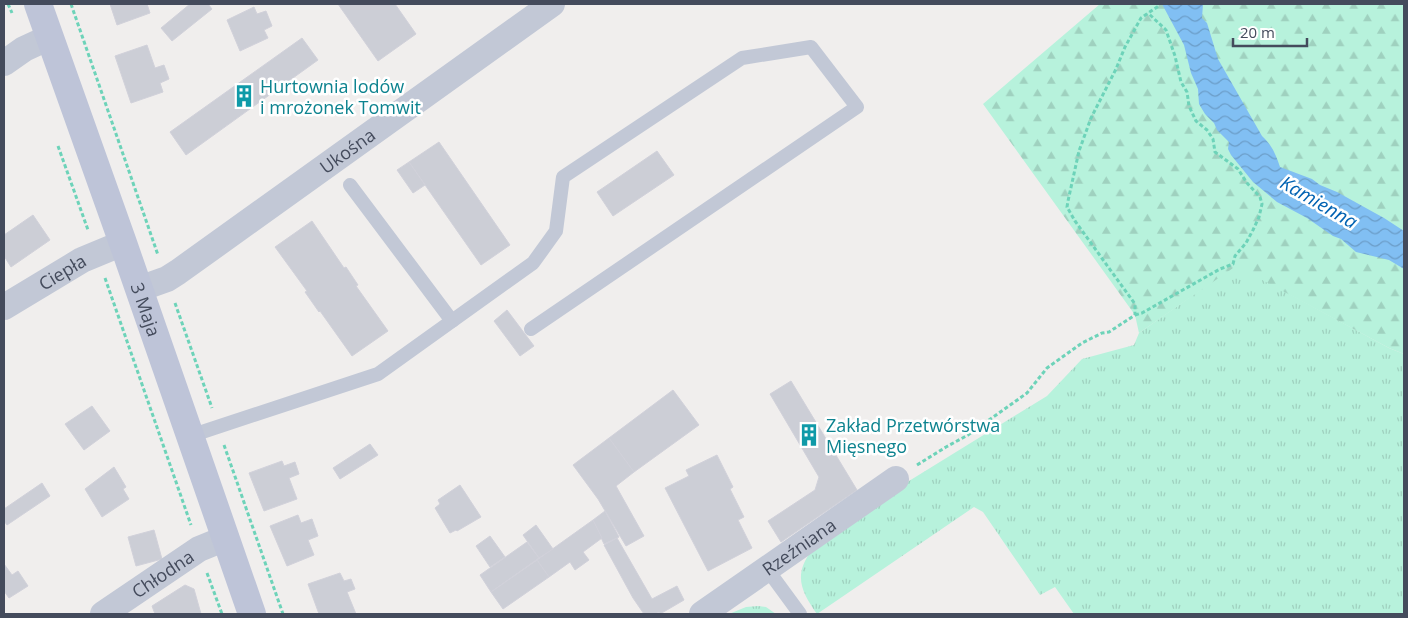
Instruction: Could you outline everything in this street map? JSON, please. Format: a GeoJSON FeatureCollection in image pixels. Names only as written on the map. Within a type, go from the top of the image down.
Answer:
{"type":"FeatureCollection","features":[{"type":"Feature","properties":{"kind":"street","name":"3 Maja"},"geometry":{"type":"LineString","coordinates":[[38,4],[124,244],[252,614]]}},
{"type":"Feature","properties":{"kind":"street","name":"Ukośna"},"geometry":{"type":"LineString","coordinates":[[139,289],[167,279],[552,4]]}},
{"type":"Feature","properties":{"kind":"street"},"geometry":{"type":"LineString","coordinates":[[4,63],[24,49],[50,37]]}},
{"type":"Feature","properties":{"kind":"street","name":"Ciepła"},"geometry":{"type":"LineString","coordinates":[[4,307],[82,260],[124,244]]}},
{"type":"Feature","properties":{"kind":"street","name":"Rzeźniana"},"geometry":{"type":"LineString","coordinates":[[702,614],[896,479]]}},
{"type":"Feature","properties":{"kind":"street","name":"Chłodna"},"geometry":{"type":"LineString","coordinates":[[103,614],[199,549],[226,538]]}},
{"type":"Feature","properties":{"kind":"lane"},"geometry":{"type":"LineString","coordinates":[[190,436],[378,374],[533,263],[556,231],[563,177],[742,58],[811,47],[857,107],[531,329]]}},
{"type":"Feature","properties":{"kind":"lane"},"geometry":{"type":"LineString","coordinates":[[350,185],[452,321]]}},
{"type":"Feature","properties":{"kind":"lane"},"geometry":{"type":"LineString","coordinates":[[767,569],[800,614]]}},
{"type":"Feature","properties":{"kind":"path"},"geometry":{"type":"LineString","coordinates":[[71,4],[283,614]]}},
{"type":"Feature","properties":{"kind":"path"},"geometry":{"type":"LineString","coordinates":[[1135,315],[1135,304],[1067,207],[1079,151],[1091,118],[1141,18],[1160,5]]}},
{"type":"Feature","properties":{"kind":"path"},"geometry":{"type":"LineString","coordinates":[[896,479],[975,431],[1027,393],[1047,368],[1068,353],[1102,333],[1109,332],[1135,315],[1233,264],[1235,256],[1246,243],[1259,217],[1262,204],[1260,197],[1238,169],[1215,152],[1214,139],[1196,121],[1189,106],[1187,92],[1181,82],[1176,56],[1166,30],[1148,13]]}},
{"type":"Feature","properties":{"kind":"path"},"geometry":{"type":"LineString","coordinates":[[57,143],[191,527]]}},
{"type":"Feature","properties":{"kind":"path"},"geometry":{"type":"LineString","coordinates":[[205,566],[222,614]]}},
{"type":"Feature","properties":{"kind":"green space"},"geometry":{"type":"Polygon","coordinates":[[[1100,4],[1404,4],[1404,354],[1389,348],[1236,266],[1139,333],[1135,315],[983,104],[1100,4]]]}},
{"type":"Feature","properties":{"kind":"green space"},"geometry":{"type":"Polygon","coordinates":[[[1236,265],[1389,348],[1404,354],[1404,614],[1074,614],[1055,587],[1040,595],[983,512],[974,507],[817,614],[807,598],[801,583],[803,567],[812,550],[896,489],[1047,396],[1082,359],[1134,345],[1139,333],[1236,265]]]}},
{"type":"Feature","properties":{"kind":"green space"},"geometry":{"type":"Polygon","coordinates":[[[746,607],[766,607],[776,614],[729,614],[746,607]]]}},
{"type":"Feature","properties":{"kind":"water","name":"Kamienna"},"geometry":{"type":"Polygon","coordinates":[[[1162,4],[1203,4],[1202,18],[1207,23],[1218,59],[1262,136],[1273,150],[1280,167],[1312,179],[1404,231],[1404,269],[1389,260],[1356,252],[1341,239],[1277,202],[1253,182],[1231,155],[1228,149],[1229,142],[1217,130],[1214,123],[1199,104],[1198,89],[1191,73],[1184,45],[1162,4]]]}},
{"type":"Feature","properties":{"kind":"building"},"geometry":{"type":"Polygon","coordinates":[[[110,4],[147,4],[150,13],[117,25],[110,4]]]}},
{"type":"Feature","properties":{"kind":"building"},"geometry":{"type":"Polygon","coordinates":[[[190,4],[208,4],[212,9],[172,41],[161,28],[190,4]]]}},
{"type":"Feature","properties":{"kind":"building"},"geometry":{"type":"Polygon","coordinates":[[[338,4],[395,4],[416,34],[378,61],[338,4]]]}},
{"type":"Feature","properties":{"kind":"building"},"geometry":{"type":"Polygon","coordinates":[[[254,7],[257,14],[266,11],[272,26],[264,30],[268,38],[240,51],[227,20],[254,7]]]}},
{"type":"Feature","properties":{"kind":"building","name":"Hurtownia lodów i mrożonek Tomwit"},"geometry":{"type":"Polygon","coordinates":[[[302,38],[318,60],[186,155],[170,132],[302,38]]]}},
{"type":"Feature","properties":{"kind":"building"},"geometry":{"type":"Polygon","coordinates":[[[147,45],[155,68],[164,65],[169,79],[160,83],[163,92],[131,103],[115,56],[147,45]]]}},
{"type":"Feature","properties":{"kind":"building"},"geometry":{"type":"Polygon","coordinates":[[[439,142],[510,245],[481,265],[409,162],[439,142]]]}},
{"type":"Feature","properties":{"kind":"building"},"geometry":{"type":"Polygon","coordinates":[[[657,151],[674,175],[613,216],[597,192],[657,151]]]}},
{"type":"Feature","properties":{"kind":"building"},"geometry":{"type":"Polygon","coordinates":[[[409,162],[425,185],[413,193],[397,170],[409,162]]]}},
{"type":"Feature","properties":{"kind":"building"},"geometry":{"type":"Polygon","coordinates":[[[33,215],[50,240],[11,267],[4,256],[4,235],[33,215]]]}},
{"type":"Feature","properties":{"kind":"building"},"geometry":{"type":"Polygon","coordinates":[[[312,221],[344,268],[346,267],[358,285],[356,286],[388,331],[352,356],[319,312],[305,292],[307,291],[275,247],[312,221]]]}},
{"type":"Feature","properties":{"kind":"building"},"geometry":{"type":"Polygon","coordinates":[[[507,310],[534,346],[520,356],[494,321],[507,310]]]}},
{"type":"Feature","properties":{"kind":"building","name":"Zakład Przetwórstwa Mięsnego"},"geometry":{"type":"Polygon","coordinates":[[[791,381],[857,490],[781,542],[768,521],[815,490],[819,477],[770,394],[791,381]]]}},
{"type":"Feature","properties":{"kind":"building"},"geometry":{"type":"Polygon","coordinates":[[[673,390],[699,425],[634,472],[609,438],[673,390]]]}},
{"type":"Feature","properties":{"kind":"building"},"geometry":{"type":"Polygon","coordinates":[[[92,406],[110,431],[84,450],[65,424],[92,406]]]}},
{"type":"Feature","properties":{"kind":"building"},"geometry":{"type":"Polygon","coordinates":[[[609,438],[634,472],[616,486],[644,536],[626,546],[598,499],[573,465],[609,438]]]}},
{"type":"Feature","properties":{"kind":"building"},"geometry":{"type":"Polygon","coordinates":[[[370,444],[378,455],[340,479],[333,468],[370,444]]]}},
{"type":"Feature","properties":{"kind":"building"},"geometry":{"type":"Polygon","coordinates":[[[717,455],[733,487],[730,489],[744,517],[738,520],[752,548],[708,571],[665,488],[689,476],[686,470],[717,455]]]}},
{"type":"Feature","properties":{"kind":"building"},"geometry":{"type":"Polygon","coordinates":[[[282,461],[284,466],[295,462],[299,474],[289,478],[297,499],[264,511],[249,473],[282,461]]]}},
{"type":"Feature","properties":{"kind":"building"},"geometry":{"type":"Polygon","coordinates":[[[114,467],[126,487],[123,489],[129,499],[102,517],[85,489],[114,467]]]}},
{"type":"Feature","properties":{"kind":"building"},"geometry":{"type":"Polygon","coordinates":[[[42,483],[50,496],[7,525],[4,521],[4,509],[42,483]]]}},
{"type":"Feature","properties":{"kind":"building"},"geometry":{"type":"Polygon","coordinates":[[[460,485],[481,517],[450,533],[435,508],[440,504],[438,500],[460,485]]]}},
{"type":"Feature","properties":{"kind":"building"},"geometry":{"type":"Polygon","coordinates":[[[605,511],[619,537],[604,544],[593,520],[605,511]]]}},
{"type":"Feature","properties":{"kind":"building"},"geometry":{"type":"Polygon","coordinates":[[[298,515],[301,523],[312,519],[318,536],[308,540],[314,555],[287,566],[270,526],[298,515]]]}},
{"type":"Feature","properties":{"kind":"building"},"geometry":{"type":"Polygon","coordinates":[[[593,520],[602,538],[583,552],[589,560],[575,570],[570,562],[549,577],[537,560],[593,520]]]}},
{"type":"Feature","properties":{"kind":"building"},"geometry":{"type":"Polygon","coordinates":[[[536,525],[553,549],[539,558],[523,535],[536,525]]]}},
{"type":"Feature","properties":{"kind":"building"},"geometry":{"type":"Polygon","coordinates":[[[154,530],[162,559],[136,566],[128,537],[154,530]]]}},
{"type":"Feature","properties":{"kind":"building"},"geometry":{"type":"Polygon","coordinates":[[[490,536],[505,557],[490,567],[476,546],[490,536]]]}},
{"type":"Feature","properties":{"kind":"building"},"geometry":{"type":"Polygon","coordinates":[[[617,538],[652,599],[677,586],[684,600],[660,614],[659,612],[644,614],[604,545],[617,538]]]}},
{"type":"Feature","properties":{"kind":"building"},"geometry":{"type":"Polygon","coordinates":[[[527,542],[539,558],[491,592],[480,575],[527,542]]]}},
{"type":"Feature","properties":{"kind":"building"},"geometry":{"type":"Polygon","coordinates":[[[537,560],[549,577],[503,609],[491,592],[537,560]]]}},
{"type":"Feature","properties":{"kind":"building"},"geometry":{"type":"Polygon","coordinates":[[[4,564],[12,575],[18,571],[28,586],[9,598],[4,591],[4,564]]]}},
{"type":"Feature","properties":{"kind":"building"},"geometry":{"type":"Polygon","coordinates":[[[340,573],[344,581],[351,579],[355,589],[347,592],[356,614],[319,614],[308,584],[340,573]]]}},
{"type":"Feature","properties":{"kind":"building"},"geometry":{"type":"Polygon","coordinates":[[[185,585],[194,589],[201,614],[155,614],[152,606],[185,585]]]}},
{"type":"Feature","properties":{"kind":"place","name":"Hurtownia lodów i mrożonek Tomwit"},"geometry":{"type":"Point","coordinates":[244,96]}},
{"type":"Feature","properties":{"kind":"place","name":"Zakład Przetwórstwa Mięsnego"},"geometry":{"type":"Point","coordinates":[809,435]}}]}
